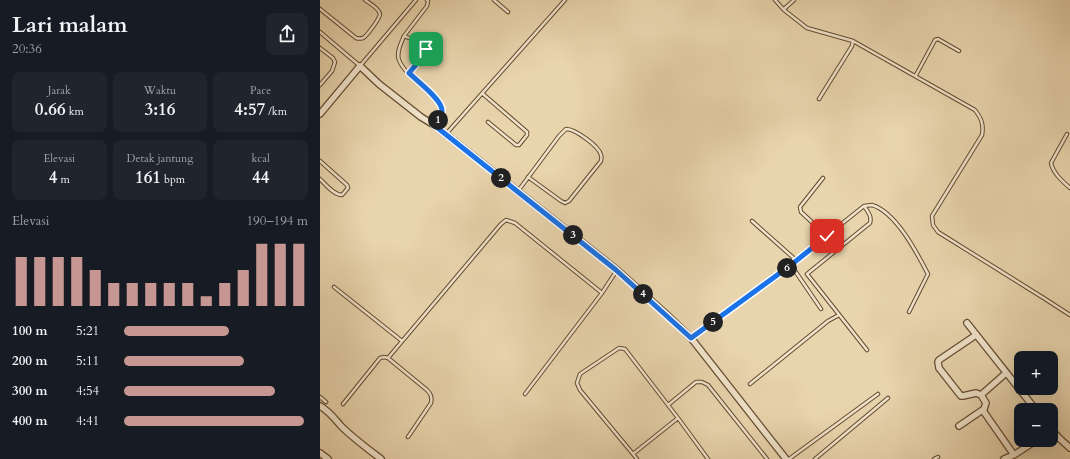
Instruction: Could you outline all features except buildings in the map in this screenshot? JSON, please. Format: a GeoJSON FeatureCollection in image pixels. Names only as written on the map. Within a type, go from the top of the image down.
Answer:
{"type":"FeatureCollection","features":[{"type":"Feature","properties":{"kind":"street"},"geometry":{"type":"LineString","coordinates":[[320,114],[360,66],[379,84],[421,117],[434,125],[616,270],[691,338],[786,459]]}},
{"type":"Feature","properties":{"kind":"street"},"geometry":{"type":"LineString","coordinates":[[967,323],[1030,403]]}},
{"type":"Feature","properties":{"kind":"street"},"geometry":{"type":"LineString","coordinates":[[976,335],[939,360],[938,368],[961,396],[976,393],[982,395],[986,403],[984,412],[1014,454]]}},
{"type":"Feature","properties":{"kind":"street"},"geometry":{"type":"LineString","coordinates":[[982,395],[983,392],[1006,373]]}},
{"type":"Feature","properties":{"kind":"street"},"geometry":{"type":"LineString","coordinates":[[320,406],[336,419],[340,425],[356,439],[381,459]]}},
{"type":"Feature","properties":{"kind":"street"},"geometry":{"type":"LineString","coordinates":[[959,426],[984,409]]}},
{"type":"Feature","properties":{"kind":"street"},"geometry":{"type":"LineString","coordinates":[[1058,436],[1070,448]]}},
{"type":"Feature","properties":{"kind":"street"},"geometry":{"type":"LineString","coordinates":[[1004,459],[1026,447]]}},
{"type":"Feature","properties":{"kind":"street"},"geometry":{"type":"LineString","coordinates":[[320,453],[328,459]]}},
{"type":"Feature","properties":{"kind":"lane"},"geometry":{"type":"LineString","coordinates":[[320,9],[356,38],[360,39],[363,38],[373,27],[380,13],[366,0]]}},
{"type":"Feature","properties":{"kind":"lane"},"geometry":{"type":"LineString","coordinates":[[320,32],[360,66],[416,0]]}},
{"type":"Feature","properties":{"kind":"lane"},"geometry":{"type":"LineString","coordinates":[[427,0],[427,6],[404,36],[400,47],[399,60],[409,73],[441,105],[441,116],[434,125]]}},
{"type":"Feature","properties":{"kind":"lane"},"geometry":{"type":"LineString","coordinates":[[494,0],[508,12]]}},
{"type":"Feature","properties":{"kind":"lane"},"geometry":{"type":"LineString","coordinates":[[446,135],[565,0]]}},
{"type":"Feature","properties":{"kind":"lane"},"geometry":{"type":"LineString","coordinates":[[775,0],[784,10],[807,28],[853,41],[916,75],[975,110],[982,120],[982,135],[932,216],[933,224],[938,232],[1070,316]]}},
{"type":"Feature","properties":{"kind":"lane"},"geometry":{"type":"LineString","coordinates":[[784,10],[794,0]]}},
{"type":"Feature","properties":{"kind":"lane"},"geometry":{"type":"LineString","coordinates":[[404,36],[417,39],[426,48],[424,54],[409,73]]}},
{"type":"Feature","properties":{"kind":"lane"},"geometry":{"type":"LineString","coordinates":[[916,75],[935,40],[938,40],[959,51]]}},
{"type":"Feature","properties":{"kind":"lane"},"geometry":{"type":"LineString","coordinates":[[818,99],[852,46],[853,41]]}},
{"type":"Feature","properties":{"kind":"lane"},"geometry":{"type":"LineString","coordinates":[[320,48],[333,58],[335,62],[332,71],[320,85]]}},
{"type":"Feature","properties":{"kind":"lane"},"geometry":{"type":"LineString","coordinates":[[483,94],[527,132],[527,135],[519,145],[516,145],[488,122]]}},
{"type":"Feature","properties":{"kind":"lane"},"geometry":{"type":"LineString","coordinates":[[517,192],[566,129],[576,132],[599,150],[601,154],[601,161],[569,201],[565,203],[528,178]]}},
{"type":"Feature","properties":{"kind":"lane"},"geometry":{"type":"LineString","coordinates":[[1067,134],[1051,163],[1052,168],[1058,177],[1070,188]]}},
{"type":"Feature","properties":{"kind":"lane"},"geometry":{"type":"LineString","coordinates":[[320,161],[347,185],[348,188],[339,195],[320,179]]}},
{"type":"Feature","properties":{"kind":"lane"},"geometry":{"type":"LineString","coordinates":[[823,178],[800,207],[800,210],[827,236]]}},
{"type":"Feature","properties":{"kind":"lane"},"geometry":{"type":"LineString","coordinates":[[691,338],[797,261],[864,206],[872,205],[888,214],[915,251],[928,274],[909,312]]}},
{"type":"Feature","properties":{"kind":"lane"},"geometry":{"type":"LineString","coordinates":[[864,206],[870,214],[870,223],[807,273],[867,350]]}},
{"type":"Feature","properties":{"kind":"lane"},"geometry":{"type":"LineString","coordinates":[[388,358],[496,229],[506,220],[515,223],[602,293]]}},
{"type":"Feature","properties":{"kind":"lane"},"geometry":{"type":"LineString","coordinates":[[752,221],[797,261]]}},
{"type":"Feature","properties":{"kind":"lane"},"geometry":{"type":"LineString","coordinates":[[791,265],[821,308]]}},
{"type":"Feature","properties":{"kind":"lane"},"geometry":{"type":"LineString","coordinates":[[525,394],[602,293],[616,270]]}},
{"type":"Feature","properties":{"kind":"lane"},"geometry":{"type":"LineString","coordinates":[[334,287],[402,341]]}},
{"type":"Feature","properties":{"kind":"lane"},"geometry":{"type":"LineString","coordinates":[[750,384],[828,321],[839,315]]}},
{"type":"Feature","properties":{"kind":"lane"},"geometry":{"type":"LineString","coordinates":[[637,459],[580,390],[577,383],[580,374],[619,348],[625,350],[668,404],[708,459]]}},
{"type":"Feature","properties":{"kind":"lane"},"geometry":{"type":"LineString","coordinates":[[343,404],[380,358],[388,358],[431,394],[431,403],[408,436]]}},
{"type":"Feature","properties":{"kind":"lane"},"geometry":{"type":"LineString","coordinates":[[668,404],[696,382],[702,382],[708,385],[767,459]]}},
{"type":"Feature","properties":{"kind":"lane"},"geometry":{"type":"LineString","coordinates":[[789,459],[878,394]]}},
{"type":"Feature","properties":{"kind":"lane"},"geometry":{"type":"LineString","coordinates":[[320,397],[326,402]]}},
{"type":"Feature","properties":{"kind":"lane"},"geometry":{"type":"LineString","coordinates":[[815,459],[888,398]]}},
{"type":"Feature","properties":{"kind":"lane"},"geometry":{"type":"LineString","coordinates":[[633,454],[678,418]]}},
{"type":"Feature","properties":{"kind":"lane"},"geometry":{"type":"LineString","coordinates":[[934,459],[938,457]]}},
{"type":"Feature","properties":{"kind":"route"},"geometry":{"type":"LineString","coordinates":[[426,49],[424,54],[409,73],[439,102],[442,107],[441,116],[434,125],[616,270],[691,338],[797,261],[827,236]]}}]}
